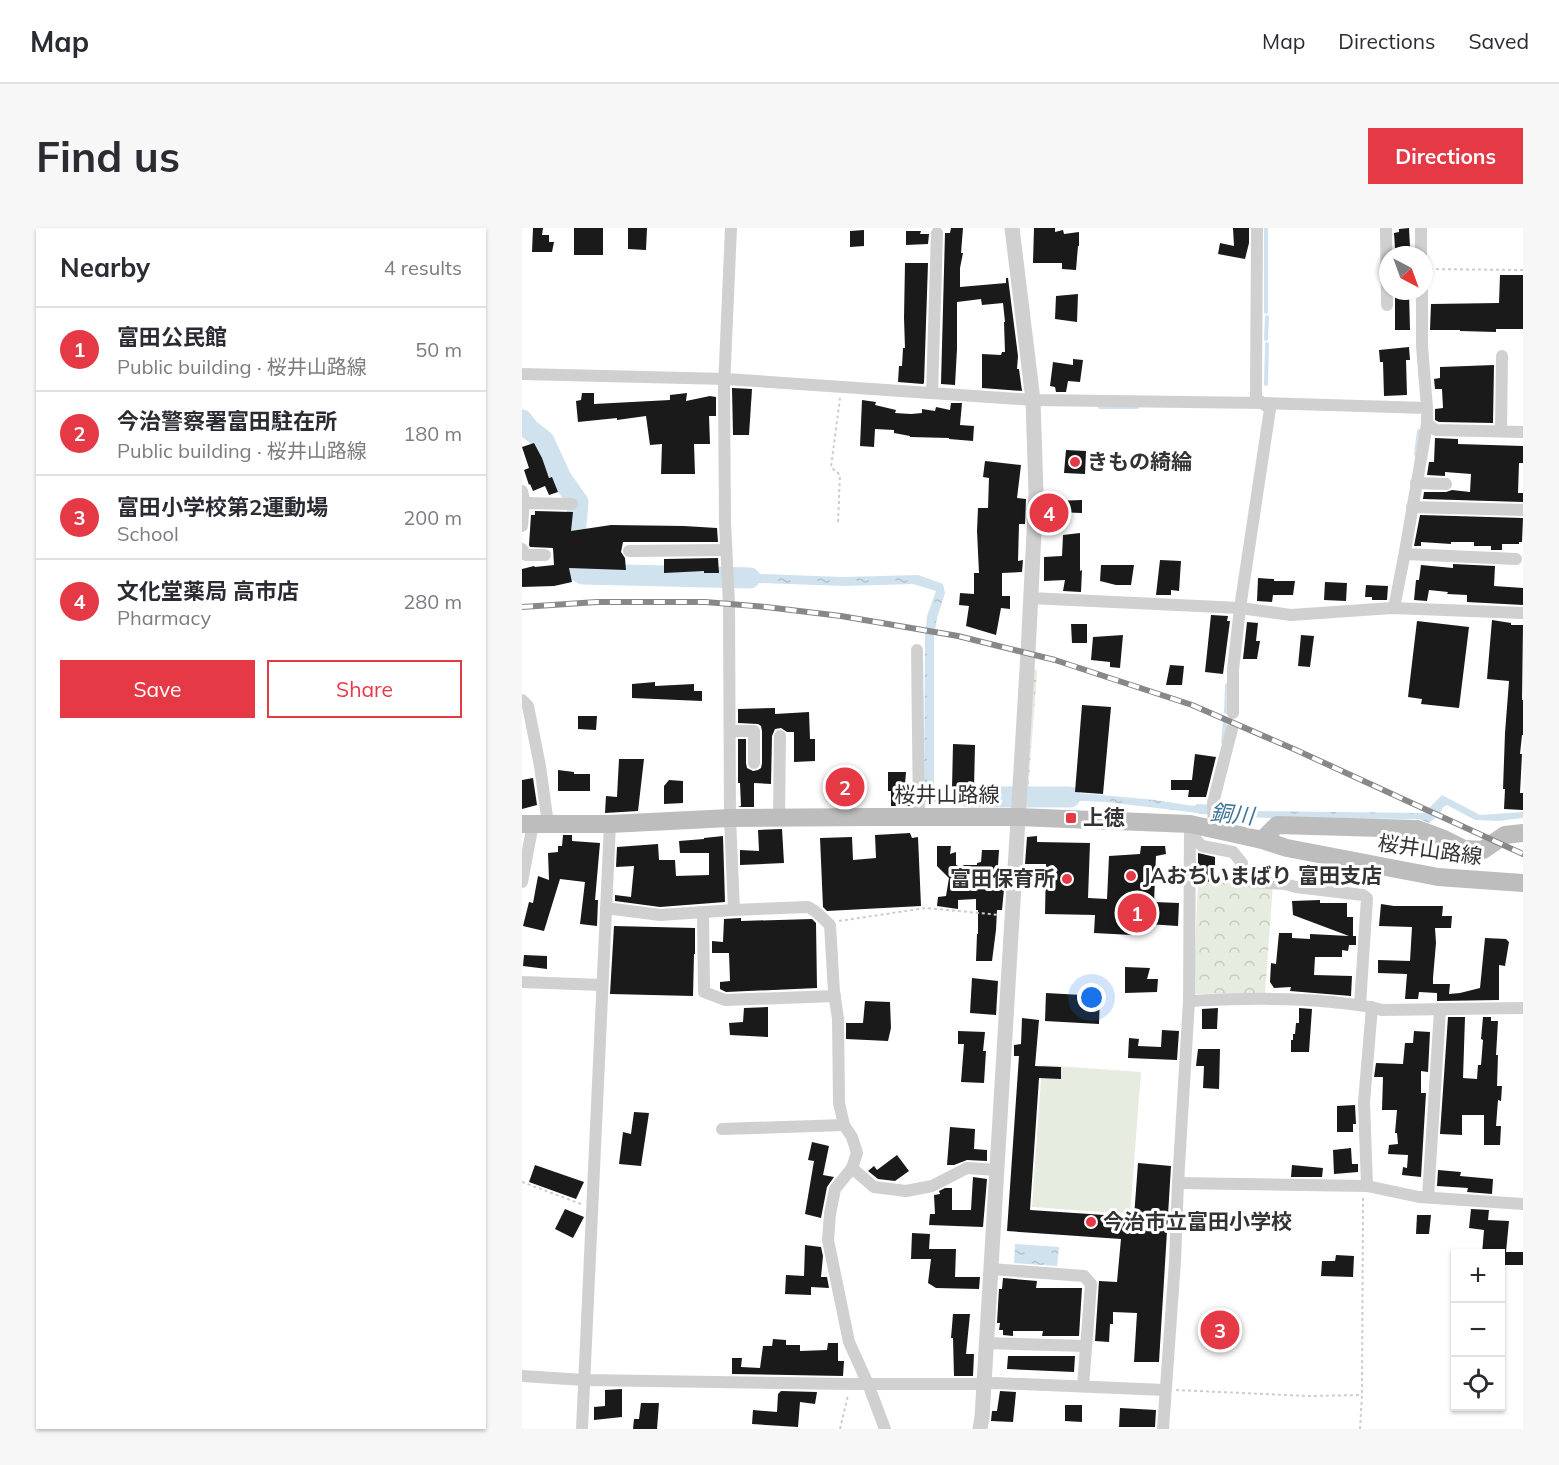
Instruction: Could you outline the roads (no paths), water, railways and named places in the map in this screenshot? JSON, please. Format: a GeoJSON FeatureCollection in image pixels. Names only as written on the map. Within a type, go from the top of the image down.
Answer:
{"type":"FeatureCollection","features":[{"type":"Feature","properties":{"kind":"main road","name":"桜井山路線"},"geometry":{"type":"LineString","coordinates":[[534,824],[610,824],[730,818],[919,817],[1018,817],[1193,824],[1287,848],[1438,878],[1523,883]]}},
{"type":"Feature","properties":{"kind":"main road","name":"桜井山路線"},"geometry":{"type":"LineString","coordinates":[[1262,840],[1277,825],[1417,829],[1444,838],[1464,849],[1483,850],[1505,835],[1523,833]]}},
{"type":"Feature","properties":{"kind":"street"},"geometry":{"type":"LineString","coordinates":[[731,228],[724,410],[729,605],[730,818],[734,910]]}},
{"type":"Feature","properties":{"kind":"street"},"geometry":{"type":"LineString","coordinates":[[980,1429],[987,1343],[1036,493],[1033,400],[1012,228]]}},
{"type":"Feature","properties":{"kind":"street"},"geometry":{"type":"LineString","coordinates":[[1233,713],[1233,670],[1240,608],[1270,409],[1256,398],[1257,228]]}},
{"type":"Feature","properties":{"kind":"street"},"geometry":{"type":"LineString","coordinates":[[1386,228],[1387,305]]}},
{"type":"Feature","properties":{"kind":"street"},"geometry":{"type":"LineString","coordinates":[[1421,228],[1421,246]]}},
{"type":"Feature","properties":{"kind":"street"},"geometry":{"type":"LineString","coordinates":[[932,393],[938,232]]}},
{"type":"Feature","properties":{"kind":"street"},"geometry":{"type":"LineString","coordinates":[[1394,608],[1426,424],[1422,300]]}},
{"type":"Feature","properties":{"kind":"street"},"geometry":{"type":"LineString","coordinates":[[1501,431],[1502,356]]}},
{"type":"Feature","properties":{"kind":"street"},"geometry":{"type":"LineString","coordinates":[[522,374],[726,378],[1033,400],[1427,408]]}},
{"type":"Feature","properties":{"kind":"street"},"geometry":{"type":"LineString","coordinates":[[1426,424],[1437,430],[1523,432]]}},
{"type":"Feature","properties":{"kind":"street"},"geometry":{"type":"LineString","coordinates":[[1416,483],[1446,484]]}},
{"type":"Feature","properties":{"kind":"street"},"geometry":{"type":"LineString","coordinates":[[522,526],[523,497],[572,504]]}},
{"type":"Feature","properties":{"kind":"street"},"geometry":{"type":"LineString","coordinates":[[1412,507],[1523,510]]}},
{"type":"Feature","properties":{"kind":"street"},"geometry":{"type":"LineString","coordinates":[[522,549],[526,555],[545,555]]}},
{"type":"Feature","properties":{"kind":"street"},"geometry":{"type":"LineString","coordinates":[[629,551],[726,550]]}},
{"type":"Feature","properties":{"kind":"street"},"geometry":{"type":"LineString","coordinates":[[1405,554],[1516,559]]}},
{"type":"Feature","properties":{"kind":"street"},"geometry":{"type":"LineString","coordinates":[[1030,598],[1240,608],[1291,615],[1394,608],[1523,613]]}},
{"type":"Feature","properties":{"kind":"street"},"geometry":{"type":"LineString","coordinates":[[917,650],[919,817]]}},
{"type":"Feature","properties":{"kind":"street"},"geometry":{"type":"LineString","coordinates":[[522,699],[528,706],[540,766],[534,824],[522,882]]}},
{"type":"Feature","properties":{"kind":"street"},"geometry":{"type":"LineString","coordinates":[[1214,829],[1213,803],[1232,729]]}},
{"type":"Feature","properties":{"kind":"street"},"geometry":{"type":"LineString","coordinates":[[730,731],[754,731],[754,763]]}},
{"type":"Feature","properties":{"kind":"street"},"geometry":{"type":"LineString","coordinates":[[779,818],[780,736]]}},
{"type":"Feature","properties":{"kind":"street"},"geometry":{"type":"LineString","coordinates":[[582,1429],[610,824]]}},
{"type":"Feature","properties":{"kind":"street"},"geometry":{"type":"LineString","coordinates":[[1163,1429],[1189,1001],[1193,824]]}},
{"type":"Feature","properties":{"kind":"street"},"geometry":{"type":"LineString","coordinates":[[1193,824],[1195,840],[1202,846],[1233,852],[1242,863],[1241,868],[1252,882],[1285,884],[1367,898],[1365,1186]]}},
{"type":"Feature","properties":{"kind":"street"},"geometry":{"type":"LineString","coordinates":[[606,908],[660,915],[808,907],[830,925],[838,1019],[839,1103],[844,1125],[852,1137],[857,1153],[852,1168],[835,1189],[828,1240],[849,1342],[885,1429]]}},
{"type":"Feature","properties":{"kind":"street"},"geometry":{"type":"LineString","coordinates":[[703,912],[704,992],[725,1000],[835,996]]}},
{"type":"Feature","properties":{"kind":"street"},"geometry":{"type":"LineString","coordinates":[[522,982],[602,985]]}},
{"type":"Feature","properties":{"kind":"street"},"geometry":{"type":"LineString","coordinates":[[1189,1001],[1301,998],[1382,1010],[1523,1008]]}},
{"type":"Feature","properties":{"kind":"street"},"geometry":{"type":"LineString","coordinates":[[1428,1197],[1440,1010]]}},
{"type":"Feature","properties":{"kind":"street"},"geometry":{"type":"LineString","coordinates":[[722,1129],[844,1125]]}},
{"type":"Feature","properties":{"kind":"street"},"geometry":{"type":"LineString","coordinates":[[852,1168],[874,1187],[906,1191],[933,1186],[967,1168],[997,1170]]}},
{"type":"Feature","properties":{"kind":"street"},"geometry":{"type":"LineString","coordinates":[[1178,1183],[1365,1186],[1428,1197],[1523,1204]]}},
{"type":"Feature","properties":{"kind":"street"},"geometry":{"type":"LineString","coordinates":[[991,1269],[1084,1276],[1091,1284],[1083,1386]]}},
{"type":"Feature","properties":{"kind":"street"},"geometry":{"type":"LineString","coordinates":[[987,1343],[1086,1346]]}},
{"type":"Feature","properties":{"kind":"street"},"geometry":{"type":"LineString","coordinates":[[522,1376],[584,1380],[851,1384],[995,1383],[1165,1390]]}},
{"type":"Feature","properties":{"kind":"water"},"geometry":{"type":"Polygon","coordinates":[[[732,573],[843,577],[918,575],[943,584],[945,593],[934,637],[934,793],[999,793],[998,800],[924,802],[925,638],[927,616],[936,591],[913,584],[844,586],[730,582],[732,573]]]}},
{"type":"Feature","properties":{"kind":"water"},"geometry":{"type":"Polygon","coordinates":[[[1043,791],[1155,800],[1194,806],[1197,804],[1221,805],[1253,811],[1424,813],[1442,795],[1480,815],[1523,812],[1523,818],[1497,821],[1475,820],[1447,805],[1429,823],[1419,819],[1267,818],[1199,814],[1106,802],[1043,799],[1043,791]]]}},
{"type":"Feature","properties":{"kind":"water"},"geometry":{"type":"Polygon","coordinates":[[[1015,1244],[1059,1247],[1057,1266],[1014,1263],[1015,1244]]]}},
{"type":"Feature","properties":{"kind":"waterway"},"geometry":{"type":"LineString","coordinates":[[1266,228],[1266,312]]}},
{"type":"Feature","properties":{"kind":"waterway"},"geometry":{"type":"LineString","coordinates":[[1266,339],[1267,317]]}},
{"type":"Feature","properties":{"kind":"waterway"},"geometry":{"type":"LineString","coordinates":[[1266,384],[1267,344]]}},
{"type":"Feature","properties":{"kind":"waterway"},"geometry":{"type":"LineString","coordinates":[[1100,407],[1137,407]]}},
{"type":"Feature","properties":{"kind":"waterway"},"geometry":{"type":"LineString","coordinates":[[522,420],[544,441],[561,478],[578,502],[573,553],[574,569],[583,574],[750,578]]}},
{"type":"Feature","properties":{"kind":"waterway"},"geometry":{"type":"LineString","coordinates":[[1416,454],[1419,431]]}},
{"type":"Feature","properties":{"kind":"waterway"},"geometry":{"type":"LineString","coordinates":[[1226,712],[1227,685]]}},
{"type":"Feature","properties":{"kind":"waterway"},"geometry":{"type":"LineString","coordinates":[[1223,742],[1225,722]]}},
{"type":"Feature","properties":{"kind":"waterway","name":"銅川"},"geometry":{"type":"LineString","coordinates":[[969,797],[1070,797]]}},
{"type":"Feature","properties":{"kind":"railway"},"geometry":{"type":"LineString","coordinates":[[522,607],[597,602],[705,602],[841,616],[958,636],[1055,660],[1192,705],[1523,854]]}},
{"type":"Feature","properties":{"kind":"place","name":"きもの綺綸"},"geometry":{"type":"Point","coordinates":[1075,462]}},
{"type":"Feature","properties":{"kind":"place","name":"文化堂薬局 高市店"},"geometry":{"type":"Point","coordinates":[1049,513]}},
{"type":"Feature","properties":{"kind":"place","name":"今治警察署富田駐在所"},"geometry":{"type":"Point","coordinates":[845,787]}},
{"type":"Feature","properties":{"kind":"place","name":"上徳"},"geometry":{"type":"Point","coordinates":[1071,818]}},
{"type":"Feature","properties":{"kind":"place","name":"JAおちいまばり 富田支店"},"geometry":{"type":"Point","coordinates":[1131,876]}},
{"type":"Feature","properties":{"kind":"place","name":"富田保育所"},"geometry":{"type":"Point","coordinates":[1067,879]}},
{"type":"Feature","properties":{"kind":"place","name":"富田公民館"},"geometry":{"type":"Point","coordinates":[1137,913]}},
{"type":"Feature","properties":{"kind":"place","name":"今治市立富田小学校"},"geometry":{"type":"Point","coordinates":[1091,1222]}},
{"type":"Feature","properties":{"kind":"place","name":"富田小学校第2運動場"},"geometry":{"type":"Point","coordinates":[1220,1330]}}]}
